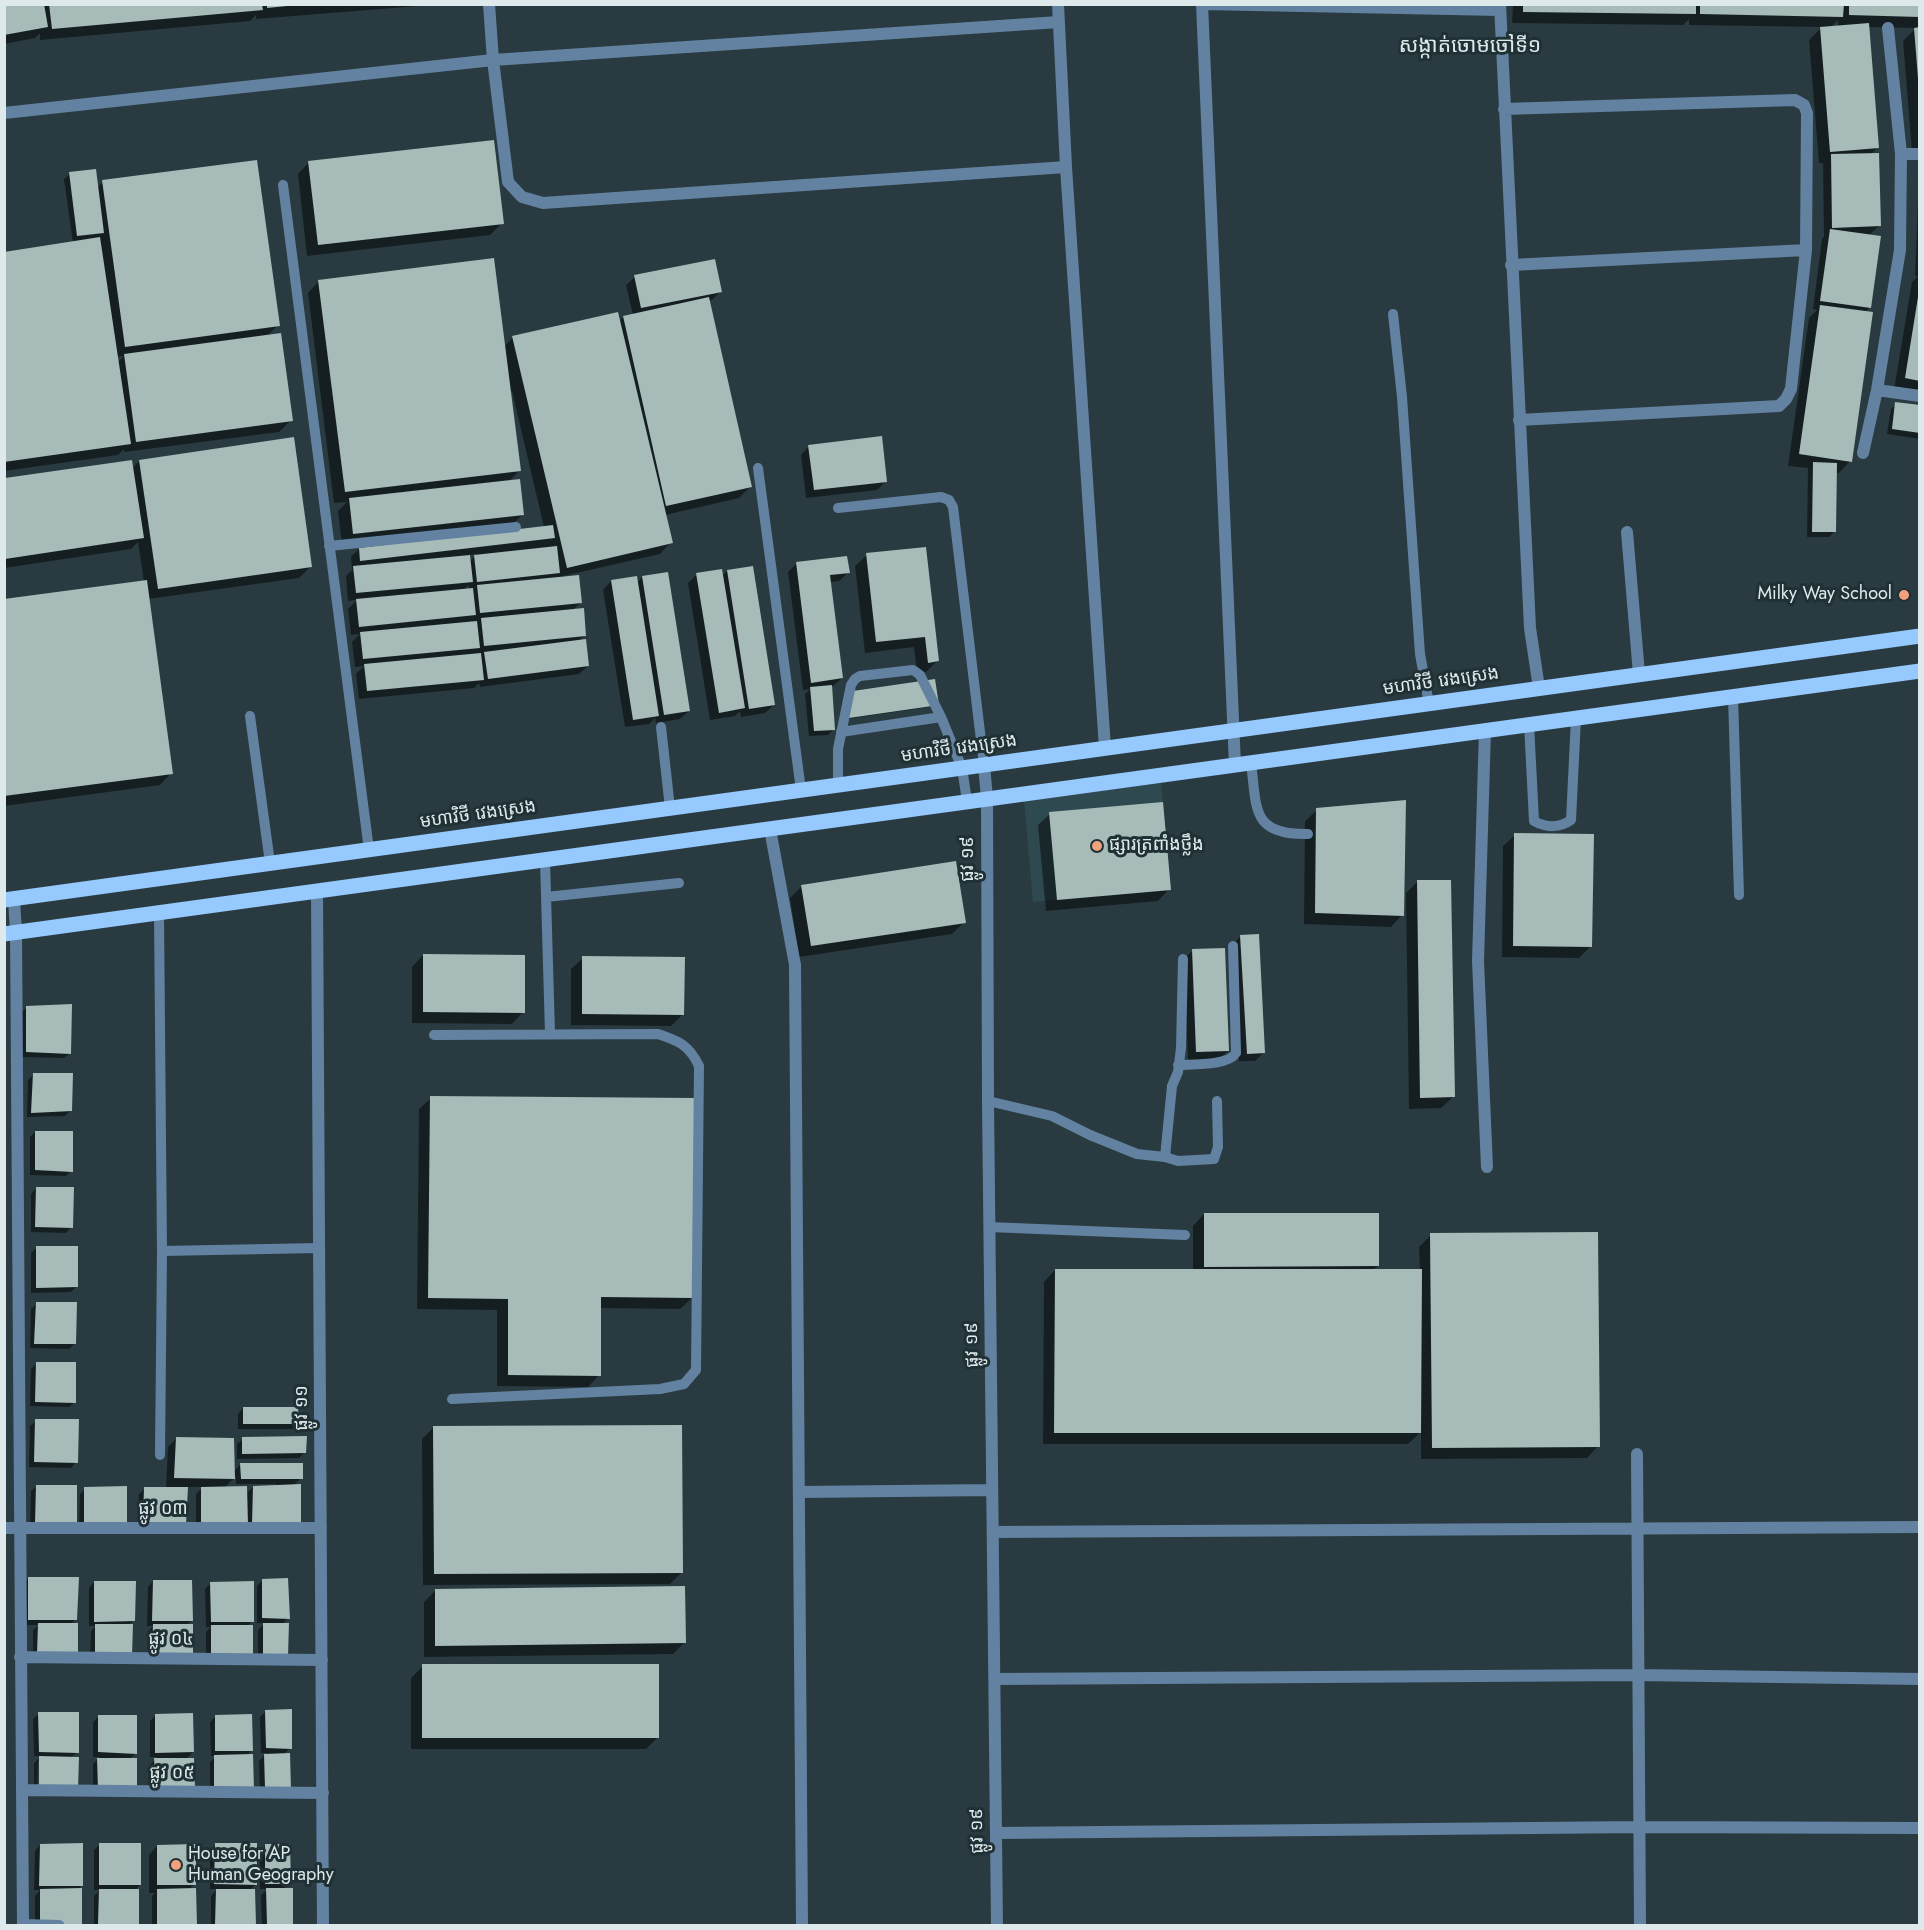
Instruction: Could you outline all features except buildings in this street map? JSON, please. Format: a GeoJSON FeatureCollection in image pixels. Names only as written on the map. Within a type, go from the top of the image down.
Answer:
{"type":"FeatureCollection","features":[{"type":"Feature","properties":{"kind":"main road","name":"មហាវិថី វេងស្រេង"},"geometry":{"type":"LineString","coordinates":[[9,899],[1920,636]]}},
{"type":"Feature","properties":{"kind":"main road"},"geometry":{"type":"LineString","coordinates":[[10,933],[1920,671]]}},
{"type":"Feature","properties":{"kind":"street"},"geometry":{"type":"LineString","coordinates":[[489,4],[493,60],[508,182],[522,198],[543,203],[1066,167]]}},
{"type":"Feature","properties":{"kind":"street"},"geometry":{"type":"LineString","coordinates":[[1058,4],[1066,167],[1104,748]]}},
{"type":"Feature","properties":{"kind":"street"},"geometry":{"type":"LineString","coordinates":[[1235,765],[1203,4],[1499,7],[1530,628],[1539,688]]}},
{"type":"Feature","properties":{"kind":"street"},"geometry":{"type":"LineString","coordinates":[[4,113],[493,60],[1059,22]]}},
{"type":"Feature","properties":{"kind":"street"},"geometry":{"type":"LineString","coordinates":[[1863,453],[1877,390],[1900,250],[1901,154],[1888,28]]}},
{"type":"Feature","properties":{"kind":"street"},"geometry":{"type":"LineString","coordinates":[[1504,109],[1795,100],[1804,105],[1807,113],[1806,250],[1791,389],[1786,399],[1779,406],[1519,420]]}},
{"type":"Feature","properties":{"kind":"street"},"geometry":{"type":"LineString","coordinates":[[1901,154],[1920,154]]}},
{"type":"Feature","properties":{"kind":"street"},"geometry":{"type":"LineString","coordinates":[[1511,265],[1806,250]]}},
{"type":"Feature","properties":{"kind":"street"},"geometry":{"type":"LineString","coordinates":[[1877,390],[1920,396]]}},
{"type":"Feature","properties":{"kind":"street"},"geometry":{"type":"LineString","coordinates":[[1628,532],[1639,674]]}},
{"type":"Feature","properties":{"kind":"street"},"geometry":{"type":"LineString","coordinates":[[1485,730],[1478,961],[1487,1167]]}},
{"type":"Feature","properties":{"kind":"street","name":"ផ្លូវ ១៩"},"geometry":{"type":"LineString","coordinates":[[984,765],[987,798],[989,1227],[997,1926]]}},
{"type":"Feature","properties":{"kind":"street"},"geometry":{"type":"LineString","coordinates":[[770,829],[795,965],[802,1926]]}},
{"type":"Feature","properties":{"kind":"street","name":"ផ្លូវ ១១"},"geometry":{"type":"LineString","coordinates":[[316,891],[323,1926]]}},
{"type":"Feature","properties":{"kind":"street"},"geometry":{"type":"LineString","coordinates":[[9,899],[20,1528],[23,1925],[59,1926]]}},
{"type":"Feature","properties":{"kind":"street"},"geometry":{"type":"LineString","coordinates":[[1636,1454],[1640,1926]]}},
{"type":"Feature","properties":{"kind":"street"},"geometry":{"type":"LineString","coordinates":[[799,1492],[992,1490]]}},
{"type":"Feature","properties":{"kind":"street"},"geometry":{"type":"LineString","coordinates":[[993,1532],[1920,1527]]}},
{"type":"Feature","properties":{"kind":"street","name":"ផ្លូវ ០៣"},"geometry":{"type":"LineString","coordinates":[[4,1528],[321,1528]]}},
{"type":"Feature","properties":{"kind":"street","name":"ផ្លូវ ០៤"},"geometry":{"type":"LineString","coordinates":[[21,1657],[322,1660]]}},
{"type":"Feature","properties":{"kind":"street"},"geometry":{"type":"LineString","coordinates":[[995,1679],[1638,1675],[1920,1679]]}},
{"type":"Feature","properties":{"kind":"street","name":"ផ្លូវ ០៥"},"geometry":{"type":"LineString","coordinates":[[22,1790],[323,1793]]}},
{"type":"Feature","properties":{"kind":"street"},"geometry":{"type":"LineString","coordinates":[[996,1833],[1640,1827],[1920,1828]]}},
{"type":"Feature","properties":{"kind":"lane"},"geometry":{"type":"LineString","coordinates":[[283,185],[369,850]]}},
{"type":"Feature","properties":{"kind":"lane"},"geometry":{"type":"LineString","coordinates":[[1393,314],[1402,397],[1420,654],[1429,704]]}},
{"type":"Feature","properties":{"kind":"lane"},"geometry":{"type":"LineString","coordinates":[[758,468],[801,790]]}},
{"type":"Feature","properties":{"kind":"lane"},"geometry":{"type":"LineString","coordinates":[[838,508],[941,497],[949,500],[953,507],[984,765]]}},
{"type":"Feature","properties":{"kind":"lane"},"geometry":{"type":"LineString","coordinates":[[329,546],[516,526]]}},
{"type":"Feature","properties":{"kind":"lane"},"geometry":{"type":"LineString","coordinates":[[838,785],[838,749],[851,684],[860,676],[914,670],[920,675],[941,717],[962,768],[967,801]]}},
{"type":"Feature","properties":{"kind":"lane"},"geometry":{"type":"LineString","coordinates":[[1733,696],[1739,895]]}},
{"type":"Feature","properties":{"kind":"lane"},"geometry":{"type":"LineString","coordinates":[[250,716],[270,863]]}},
{"type":"Feature","properties":{"kind":"lane"},"geometry":{"type":"LineString","coordinates":[[841,732],[941,717]]}},
{"type":"Feature","properties":{"kind":"lane"},"geometry":{"type":"LineString","coordinates":[[1529,724],[1534,821],[1542,826],[1563,826],[1571,820],[1576,718]]}},
{"type":"Feature","properties":{"kind":"lane"},"geometry":{"type":"LineString","coordinates":[[661,728],[670,808]]}},
{"type":"Feature","properties":{"kind":"lane"},"geometry":{"type":"LineString","coordinates":[[1251,763],[1257,807],[1267,827],[1293,835],[1308,834]]}},
{"type":"Feature","properties":{"kind":"lane"},"geometry":{"type":"LineString","coordinates":[[545,860],[550,1034]]}},
{"type":"Feature","properties":{"kind":"lane"},"geometry":{"type":"LineString","coordinates":[[546,897],[680,884]]}},
{"type":"Feature","properties":{"kind":"lane"},"geometry":{"type":"LineString","coordinates":[[159,913],[162,1251],[160,1455]]}},
{"type":"Feature","properties":{"kind":"lane"},"geometry":{"type":"LineString","coordinates":[[1178,1065],[1225,1061],[1233,1058],[1236,1053],[1233,946]]}},
{"type":"Feature","properties":{"kind":"lane"},"geometry":{"type":"LineString","coordinates":[[1165,1157],[1172,1086],[1181,1048],[1183,958]]}},
{"type":"Feature","properties":{"kind":"lane"},"geometry":{"type":"LineString","coordinates":[[434,1035],[657,1034],[678,1040],[692,1052],[699,1066],[696,1370],[684,1384],[660,1389],[452,1399]]}},
{"type":"Feature","properties":{"kind":"lane"},"geometry":{"type":"LineString","coordinates":[[988,1101],[1052,1116],[1137,1154],[1178,1161],[1214,1159],[1218,1147],[1217,1101]]}},
{"type":"Feature","properties":{"kind":"lane"},"geometry":{"type":"LineString","coordinates":[[989,1227],[1185,1235]]}},
{"type":"Feature","properties":{"kind":"lane"},"geometry":{"type":"LineString","coordinates":[[162,1251],[320,1248]]}},
{"type":"Feature","properties":{"kind":"shaded area","name":"ផ្សារត្រពាំងថ្លឹង"},"geometry":{"type":"Polygon","coordinates":[[[1160,771],[1171,890],[1033,902],[1023,789],[1160,771]]]}},
{"type":"Feature","properties":{"kind":"place","name":"Milky Way School"},"geometry":{"type":"Point","coordinates":[1904,595]}},
{"type":"Feature","properties":{"kind":"place","name":"ផ្សារត្រពាំងថ្លឹង"},"geometry":{"type":"Point","coordinates":[1097,846]}},
{"type":"Feature","properties":{"kind":"place","name":"House for AP Human Geography"},"geometry":{"type":"Point","coordinates":[176,1865]}},
{"type":"Feature","properties":{"kind":"district","name":"សង្កាត់ចោមចៅទី១"},"geometry":{"type":"Point","coordinates":[1470,47]}}]}
